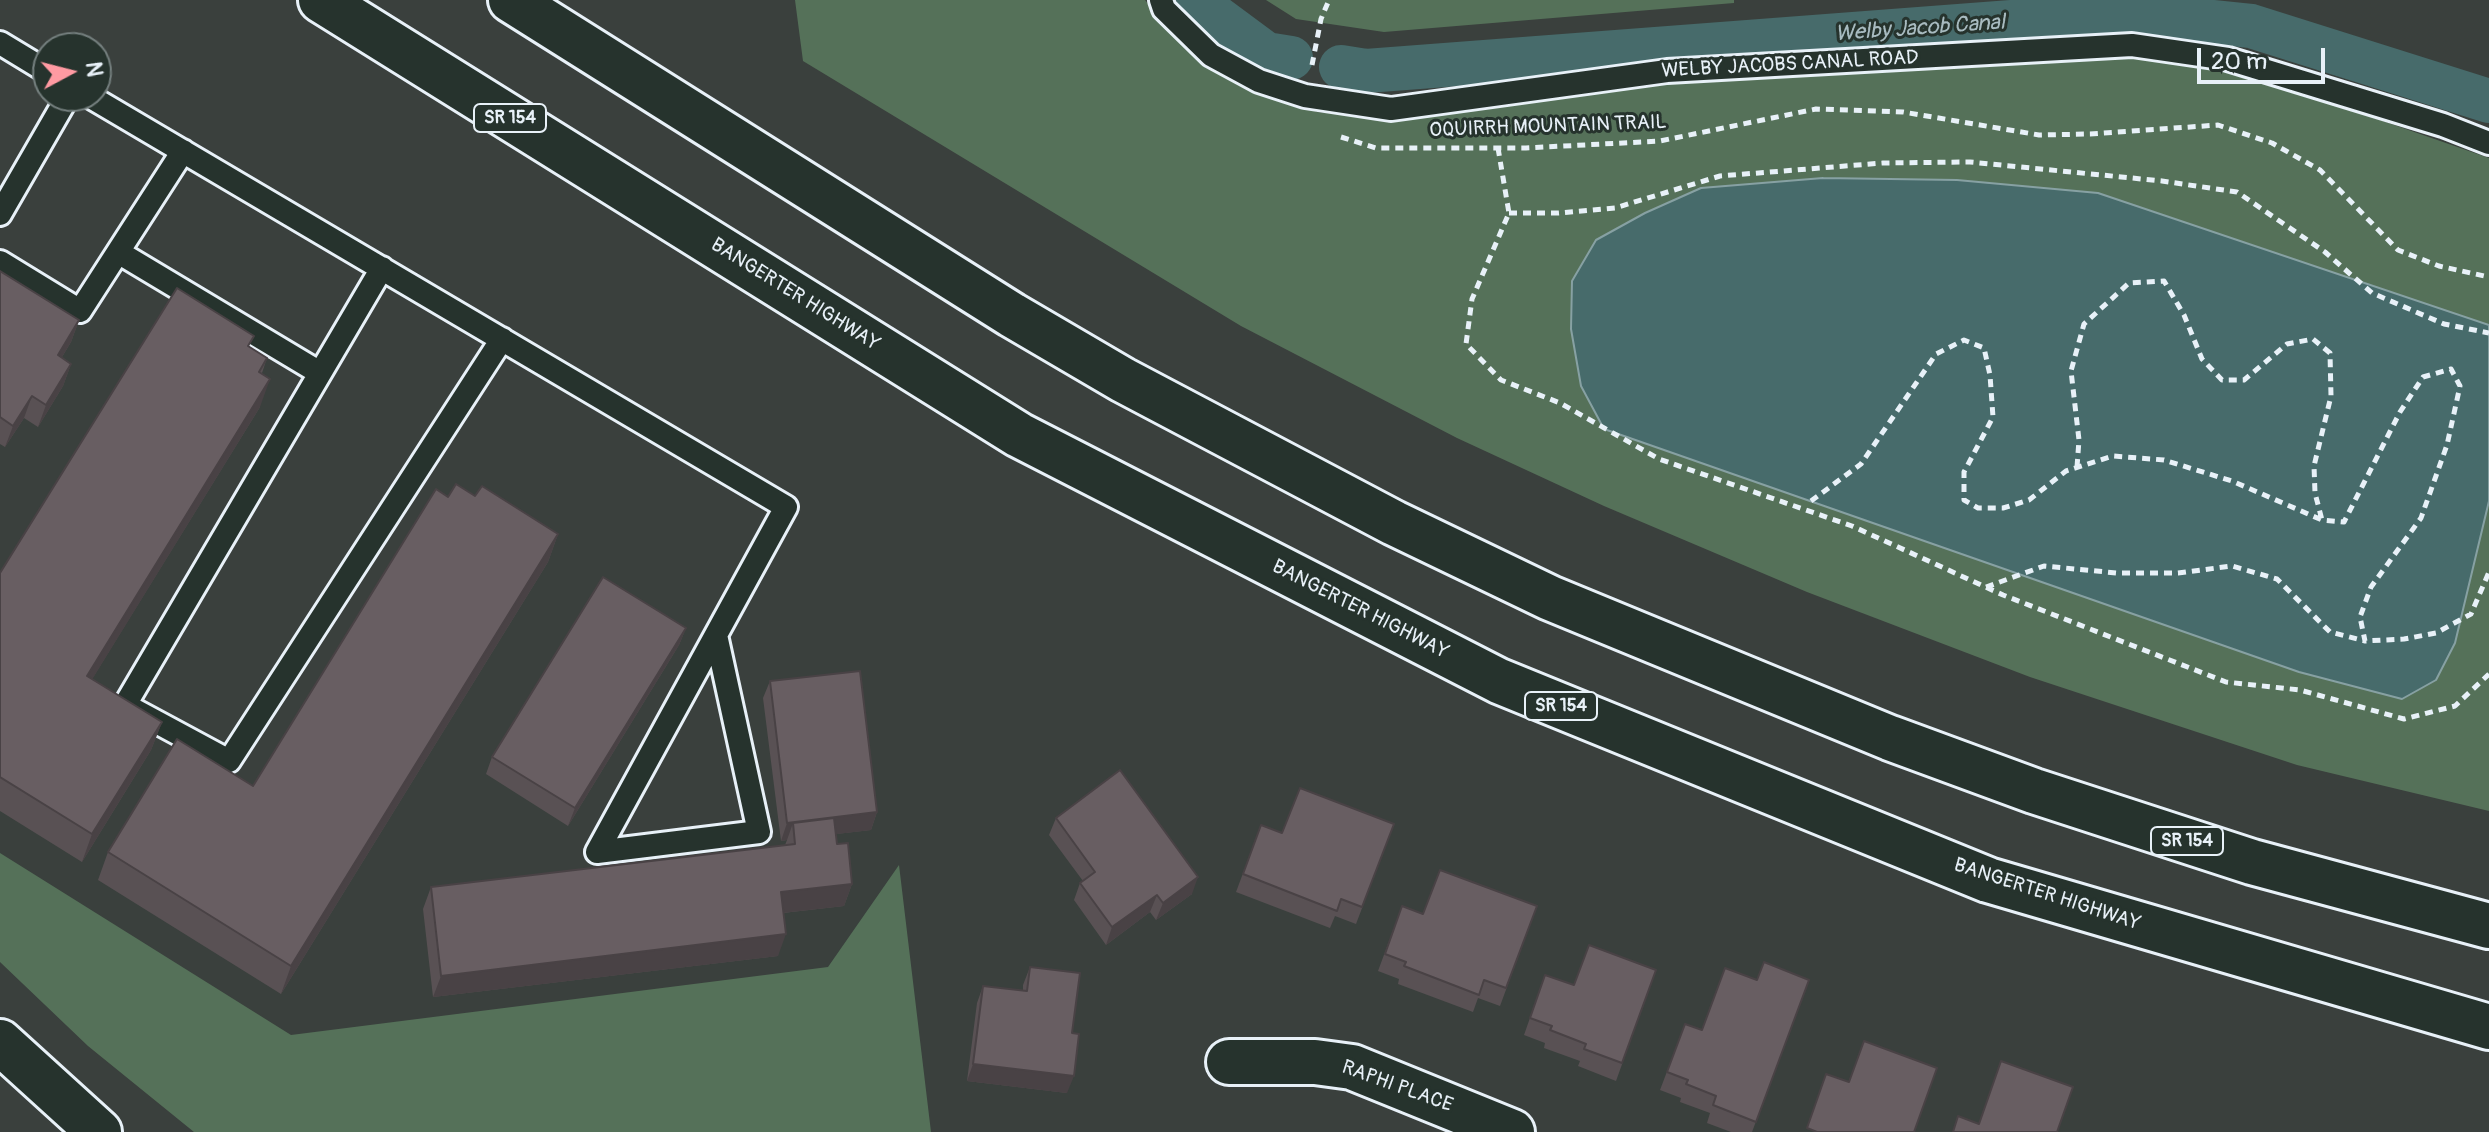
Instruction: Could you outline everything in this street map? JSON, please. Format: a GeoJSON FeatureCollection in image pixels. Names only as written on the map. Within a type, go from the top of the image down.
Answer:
{"type":"FeatureCollection","features":[{"type":"Feature","properties":{"kind":"main road","name":"BANGERTER HIGHWAY"},"geometry":{"type":"LineString","coordinates":[[321,0],[1019,435],[1499,681],[1988,880],[2489,1027]]}},
{"type":"Feature","properties":{"kind":"main road","name":"SR 154"},"geometry":{"type":"LineString","coordinates":[[511,0],[1012,315],[1123,380],[1394,523],[1550,598],[1890,738],[2034,791],[2252,862],[2489,926]]}},
{"type":"Feature","properties":{"kind":"main road"},"geometry":{"type":"LineString","coordinates":[[0,1042],[99,1132]]}},
{"type":"Feature","properties":{"kind":"main road","name":"RAPHI PLACE"},"geometry":{"type":"LineString","coordinates":[[1229,1062],[1315,1062],[1352,1067],[1512,1132]]}},
{"type":"Feature","properties":{"kind":"lane","name":"WELBY JACOBS CANAL ROAD"},"geometry":{"type":"LineString","coordinates":[[1161,0],[1164,9],[1211,55],[1259,81],[1305,96],[1391,109],[1667,71],[2132,45],[2228,59],[2443,125],[2489,143]]}},
{"type":"Feature","properties":{"kind":"lane"},"geometry":{"type":"LineString","coordinates":[[0,43],[32,62]]}},
{"type":"Feature","properties":{"kind":"lane"},"geometry":{"type":"LineString","coordinates":[[112,109],[786,507],[597,852],[759,832],[716,635]]}},
{"type":"Feature","properties":{"kind":"lane"},"geometry":{"type":"LineString","coordinates":[[0,214],[59,112]]}},
{"type":"Feature","properties":{"kind":"lane"},"geometry":{"type":"LineString","coordinates":[[0,262],[80,311],[183,151]]}},
{"type":"Feature","properties":{"kind":"lane"},"geometry":{"type":"LineString","coordinates":[[118,252],[320,373]]}},
{"type":"Feature","properties":{"kind":"lane"},"geometry":{"type":"LineString","coordinates":[[382,268],[125,705],[229,761],[502,339]]}},
{"type":"Feature","properties":{"kind":"path"},"geometry":{"type":"LineString","coordinates":[[1305,96],[1321,19],[1329,0]]}},
{"type":"Feature","properties":{"kind":"path","name":"OQUIRRH MOUNTAIN TRAIL"},"geometry":{"type":"LineString","coordinates":[[1337,136],[1376,148],[1498,148],[1660,141],[1816,109],[1903,112],[2039,135],[2218,125],[2272,143],[2320,170],[2398,250],[2439,266],[2489,277]]}},
{"type":"Feature","properties":{"kind":"path"},"geometry":{"type":"LineString","coordinates":[[1498,148],[1509,213],[1472,299],[1466,344],[1501,380],[1560,403],[1659,459],[1852,526],[1985,587],[2226,682],[2300,690],[2404,719],[2455,706],[2489,674]]}},
{"type":"Feature","properties":{"kind":"path"},"geometry":{"type":"LineString","coordinates":[[1509,213],[1615,208],[1720,176],[1883,163],[1970,162],[2162,181],[2237,192],[2325,252],[2372,293],[2444,324],[2489,333]]}},
{"type":"Feature","properties":{"kind":"path"},"geometry":{"type":"LineString","coordinates":[[2077,467],[2079,440],[2071,371],[2084,324],[2129,283],[2164,281],[2184,315],[2202,359],[2222,380],[2244,380],[2287,344],[2313,339],[2330,353],[2331,396],[2314,466],[2315,493],[2322,520]]}},
{"type":"Feature","properties":{"kind":"path"},"geometry":{"type":"LineString","coordinates":[[1811,501],[1861,464],[1936,354],[1964,340],[1984,348],[1990,375],[1993,417],[1964,472],[1964,500],[1978,508],[2003,508],[2029,500],[2066,471],[2113,456],[2164,460],[2232,481],[2322,520],[2344,522],[2400,412],[2423,377],[2451,369],[2460,386],[2447,445],[2421,518],[2371,587],[2360,617],[2365,641]]}},
{"type":"Feature","properties":{"kind":"path"},"geometry":{"type":"LineString","coordinates":[[1985,587],[2044,566],[2117,573],[2178,573],[2232,566],[2277,579],[2330,632],[2365,641],[2436,633],[2471,614],[2489,572]]}},
{"type":"Feature","properties":{"kind":"green space"},"geometry":{"type":"Polygon","coordinates":[[[795,0],[1145,0],[1186,50],[1229,77],[1317,112],[1380,118],[1662,82],[2124,55],[2190,62],[2245,73],[2489,158],[2489,811],[2297,765],[2030,677],[1807,592],[1604,506],[1457,438],[1241,326],[803,61],[795,0]]]}},
{"type":"Feature","properties":{"kind":"green space"},"geometry":{"type":"Polygon","coordinates":[[[1266,0],[1734,0],[1734,3],[1384,32],[1296,19],[1266,0]]]}},
{"type":"Feature","properties":{"kind":"green space"},"geometry":{"type":"Polygon","coordinates":[[[0,853],[291,1035],[828,967],[899,865],[931,1132],[194,1132],[88,1046],[0,962],[0,853]]]}},
{"type":"Feature","properties":{"kind":"water"},"geometry":{"type":"Polygon","coordinates":[[[1823,178],[1957,180],[2098,193],[2489,325],[2489,501],[2455,643],[2436,680],[2402,699],[2299,672],[1604,429],[1581,386],[1571,329],[1572,281],[1596,240],[1645,213],[1701,188],[1823,178]]]}},
{"type":"Feature","properties":{"kind":"building"},"geometry":{"type":"Polygon","coordinates":[[[0,271],[79,320],[58,355],[71,364],[46,405],[32,396],[13,426],[0,417],[0,271]]]}},
{"type":"Feature","properties":{"kind":"building"},"geometry":{"type":"Polygon","coordinates":[[[177,288],[254,336],[248,346],[267,358],[259,372],[270,379],[87,676],[162,722],[92,834],[0,777],[0,573],[177,288]]]}},
{"type":"Feature","properties":{"kind":"building"},"geometry":{"type":"Polygon","coordinates":[[[456,484],[475,496],[482,486],[558,534],[291,966],[108,852],[177,739],[253,786],[436,489],[448,497],[456,484]]]}},
{"type":"Feature","properties":{"kind":"building"},"geometry":{"type":"Polygon","coordinates":[[[603,577],[686,628],[575,808],[492,757],[603,577]]]}},
{"type":"Feature","properties":{"kind":"building"},"geometry":{"type":"Polygon","coordinates":[[[860,671],[877,812],[787,823],[770,681],[860,671]]]}},
{"type":"Feature","properties":{"kind":"building"},"geometry":{"type":"Polygon","coordinates":[[[1120,770],[1198,877],[1163,903],[1157,895],[1112,927],[1080,883],[1095,872],[1056,818],[1120,770]]]}},
{"type":"Feature","properties":{"kind":"building"},"geometry":{"type":"Polygon","coordinates":[[[1300,788],[1394,824],[1362,907],[1341,899],[1337,911],[1243,874],[1261,825],[1282,833],[1300,788]]]}},
{"type":"Feature","properties":{"kind":"building"},"geometry":{"type":"Polygon","coordinates":[[[834,818],[837,844],[848,843],[852,884],[781,892],[786,934],[441,976],[431,887],[795,844],[793,823],[834,818]]]}},
{"type":"Feature","properties":{"kind":"building"},"geometry":{"type":"Polygon","coordinates":[[[1440,870],[1537,906],[1506,988],[1484,980],[1479,995],[1404,966],[1406,962],[1385,954],[1402,906],[1423,914],[1440,870]]]}},
{"type":"Feature","properties":{"kind":"building"},"geometry":{"type":"Polygon","coordinates":[[[1589,945],[1656,970],[1622,1063],[1584,1049],[1586,1044],[1550,1030],[1552,1026],[1530,1018],[1545,975],[1574,985],[1589,945]]]}},
{"type":"Feature","properties":{"kind":"building"},"geometry":{"type":"Polygon","coordinates":[[[1764,962],[1809,980],[1756,1122],[1713,1105],[1716,1096],[1686,1084],[1688,1080],[1667,1072],[1685,1024],[1702,1030],[1725,968],[1757,980],[1764,962]]]}},
{"type":"Feature","properties":{"kind":"building"},"geometry":{"type":"Polygon","coordinates":[[[1030,967],[1080,973],[1072,1033],[1079,1034],[1074,1076],[973,1064],[983,986],[1027,991],[1030,967]]]}},
{"type":"Feature","properties":{"kind":"building"},"geometry":{"type":"Polygon","coordinates":[[[1864,1041],[1937,1068],[1914,1132],[1817,1132],[1807,1128],[1826,1074],[1849,1082],[1864,1041]]]}},
{"type":"Feature","properties":{"kind":"building"},"geometry":{"type":"Polygon","coordinates":[[[2001,1061],[2073,1087],[2057,1132],[1953,1132],[1958,1116],[1979,1124],[2001,1061]]]}},
{"type":"Feature","properties":{"kind":"waterway","name":"Welby Jacob Canal"},"geometry":{"type":"LineString","coordinates":[[1198,0],[1200,5],[1266,54],[1291,58]]}},
{"type":"Feature","properties":{"kind":"waterway","name":"Welby Jacob Canal"},"geometry":{"type":"LineString","coordinates":[[1341,67],[1366,71],[2129,13],[2251,26],[2489,101]]}}]}
